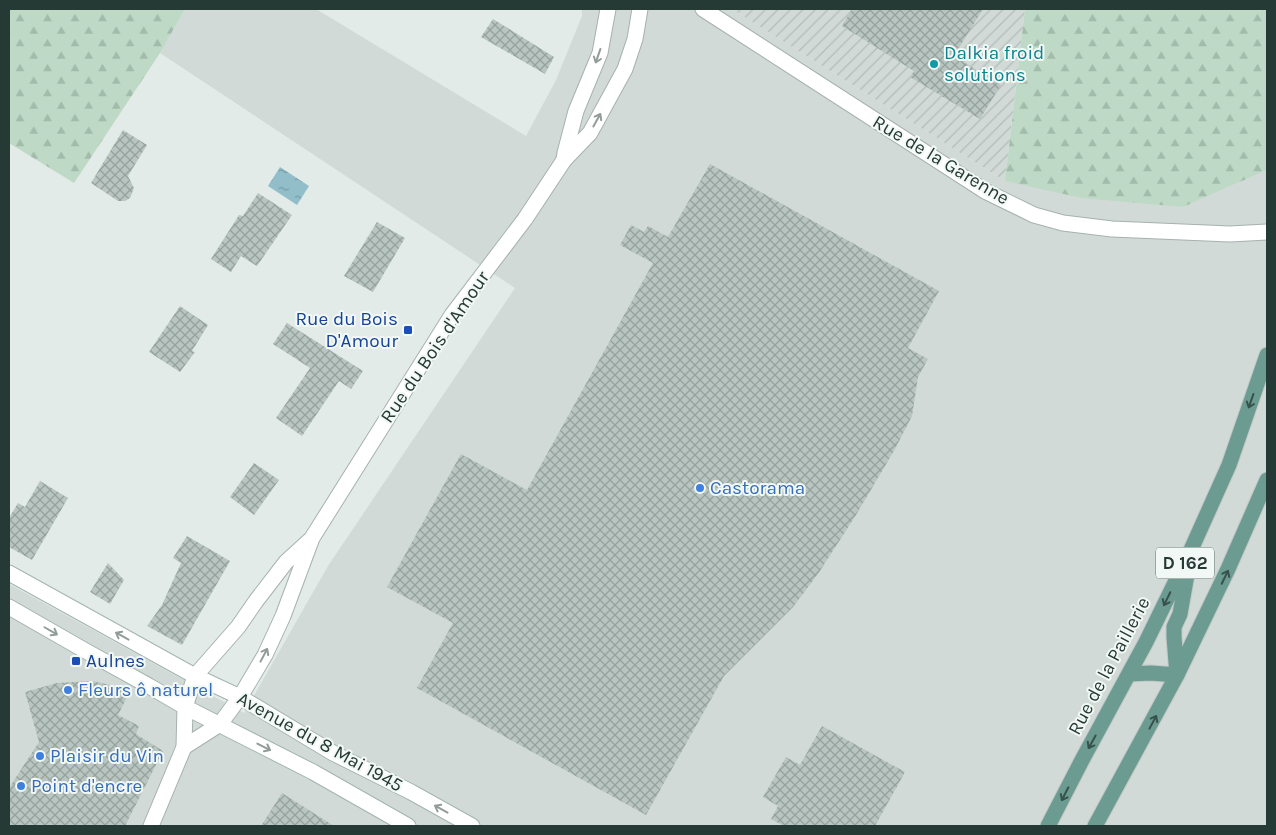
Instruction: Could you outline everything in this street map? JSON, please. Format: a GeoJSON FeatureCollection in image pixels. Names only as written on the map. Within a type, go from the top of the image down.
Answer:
{"type":"FeatureCollection","features":[{"type":"Feature","properties":{"kind":"main road","name":"Rue de la Paillerie"},"geometry":{"type":"LineString","coordinates":[[1048,826],[1146,642],[1190,552],[1229,465],[1267,355]]}},
{"type":"Feature","properties":{"kind":"main road","name":"D 162"},"geometry":{"type":"LineString","coordinates":[[1096,826],[1177,676],[1228,569],[1267,480]]}},
{"type":"Feature","properties":{"kind":"main road"},"geometry":{"type":"LineString","coordinates":[[1128,674],[1152,673],[1177,676],[1174,627],[1180,614],[1190,552]]}},
{"type":"Feature","properties":{"kind":"street","name":"Rue du Bois d'Amour"},"geometry":{"type":"LineString","coordinates":[[564,160],[576,111],[600,53],[608,9]]}},
{"type":"Feature","properties":{"kind":"street","name":"Rue du Bois d'Amour"},"geometry":{"type":"LineString","coordinates":[[220,724],[240,697],[265,655],[283,616],[312,538],[452,316],[525,218],[564,160],[590,133],[625,69],[635,39],[640,9]]}},
{"type":"Feature","properties":{"kind":"street","name":"Rue de la Garenne"},"geometry":{"type":"LineString","coordinates":[[703,9],[985,191],[1034,215],[1064,223],[1112,229],[1230,234],[1267,232]]}},
{"type":"Feature","properties":{"kind":"street","name":"Rue du Bois d'Amour"},"geometry":{"type":"LineString","coordinates":[[184,747],[185,707],[195,676],[238,627],[286,562],[312,538]]}},
{"type":"Feature","properties":{"kind":"street","name":"Avenue du 8 Mai 1945"},"geometry":{"type":"LineString","coordinates":[[9,573],[195,676],[240,697],[326,749],[411,792],[472,826]]}},
{"type":"Feature","properties":{"kind":"street","name":"Avenue du 8 Mai 1945"},"geometry":{"type":"LineString","coordinates":[[9,607],[185,707],[313,772],[408,826]]}},
{"type":"Feature","properties":{"kind":"street"},"geometry":{"type":"LineString","coordinates":[[151,826],[184,747],[220,724]]}},
{"type":"Feature","properties":{"kind":"shaded area"},"geometry":{"type":"Polygon","coordinates":[[[185,9],[316,9],[526,136],[556,80],[582,16],[582,9],[732,9],[1005,181],[1183,207],[1267,170],[1267,826],[9,826],[9,584],[244,713],[328,566],[515,288],[160,53],[185,9]]]}},
{"type":"Feature","properties":{"kind":"shaded area"},"geometry":{"type":"Polygon","coordinates":[[[732,9],[1025,9],[1005,181],[732,9]]]}},
{"type":"Feature","properties":{"kind":"green space"},"geometry":{"type":"Polygon","coordinates":[[[9,9],[185,9],[160,53],[74,183],[9,143],[9,9]]]}},
{"type":"Feature","properties":{"kind":"green space"},"geometry":{"type":"Polygon","coordinates":[[[1025,9],[1267,9],[1267,170],[1183,207],[1082,198],[1005,181],[1025,9]]]}},
{"type":"Feature","properties":{"kind":"water"},"geometry":{"type":"Polygon","coordinates":[[[280,167],[309,186],[297,205],[268,186],[280,167]]]}},
{"type":"Feature","properties":{"kind":"building","name":"Dalkia froid solutions"},"geometry":{"type":"Polygon","coordinates":[[[852,9],[983,9],[954,56],[1001,85],[980,119],[910,77],[914,71],[842,26],[852,9]]]}},
{"type":"Feature","properties":{"kind":"building"},"geometry":{"type":"Polygon","coordinates":[[[493,19],[554,57],[545,74],[481,37],[493,19]]]}},
{"type":"Feature","properties":{"kind":"building"},"geometry":{"type":"Polygon","coordinates":[[[123,130],[147,145],[128,176],[134,188],[130,198],[125,201],[118,201],[91,183],[123,130]]]}},
{"type":"Feature","properties":{"kind":"building","name":"Castorama"},"geometry":{"type":"Polygon","coordinates":[[[710,164],[939,291],[908,348],[928,359],[918,377],[912,416],[895,449],[818,574],[793,607],[724,676],[646,815],[417,688],[453,623],[387,587],[461,454],[527,490],[653,263],[620,245],[631,225],[644,232],[648,226],[668,237],[710,164]]]}},
{"type":"Feature","properties":{"kind":"building"},"geometry":{"type":"Polygon","coordinates":[[[258,193],[292,215],[257,266],[241,256],[231,272],[211,259],[239,215],[243,216],[258,193]]]}},
{"type":"Feature","properties":{"kind":"building"},"geometry":{"type":"Polygon","coordinates":[[[377,222],[405,238],[373,292],[344,276],[377,222]]]}},
{"type":"Feature","properties":{"kind":"building"},"geometry":{"type":"Polygon","coordinates":[[[180,306],[208,325],[192,351],[195,352],[180,372],[149,352],[180,306]]]}},
{"type":"Feature","properties":{"kind":"building"},"geometry":{"type":"Polygon","coordinates":[[[287,323],[363,371],[351,389],[339,381],[302,436],[276,418],[310,368],[273,344],[287,323]]]}},
{"type":"Feature","properties":{"kind":"building"},"geometry":{"type":"Polygon","coordinates":[[[254,463],[279,480],[254,515],[230,497],[254,463]]]}},
{"type":"Feature","properties":{"kind":"building"},"geometry":{"type":"Polygon","coordinates":[[[40,481],[68,498],[32,560],[9,547],[9,518],[18,503],[25,507],[40,481]]]}},
{"type":"Feature","properties":{"kind":"building"},"geometry":{"type":"Polygon","coordinates":[[[187,536],[230,561],[182,645],[147,626],[162,605],[181,563],[173,558],[187,536]]]}},
{"type":"Feature","properties":{"kind":"building"},"geometry":{"type":"Polygon","coordinates":[[[108,563],[124,580],[110,604],[90,592],[108,563]]]}},
{"type":"Feature","properties":{"kind":"building"},"geometry":{"type":"Polygon","coordinates":[[[92,681],[110,685],[129,693],[118,715],[139,726],[136,734],[163,751],[125,826],[9,826],[9,788],[39,742],[25,692],[57,683],[92,681]]]}},
{"type":"Feature","properties":{"kind":"building"},"geometry":{"type":"Polygon","coordinates":[[[822,726],[905,772],[875,826],[784,826],[771,819],[778,806],[763,797],[786,757],[800,765],[822,726]]]}},
{"type":"Feature","properties":{"kind":"building"},"geometry":{"type":"Polygon","coordinates":[[[282,793],[334,826],[261,826],[282,793]]]}},
{"type":"Feature","properties":{"kind":"place","name":"Dalkia froid solutions"},"geometry":{"type":"Point","coordinates":[934,64]}},
{"type":"Feature","properties":{"kind":"place","name":"Rue du Bois D'Amour"},"geometry":{"type":"Point","coordinates":[408,330]}},
{"type":"Feature","properties":{"kind":"place","name":"Castorama"},"geometry":{"type":"Point","coordinates":[700,488]}},
{"type":"Feature","properties":{"kind":"place","name":"Aulnes"},"geometry":{"type":"Point","coordinates":[76,661]}},
{"type":"Feature","properties":{"kind":"place","name":"Fleurs ô naturel"},"geometry":{"type":"Point","coordinates":[68,690]}},
{"type":"Feature","properties":{"kind":"place","name":"Plaisir du Vin"},"geometry":{"type":"Point","coordinates":[40,756]}},
{"type":"Feature","properties":{"kind":"place","name":"Point d'encre"},"geometry":{"type":"Point","coordinates":[21,786]}}]}
